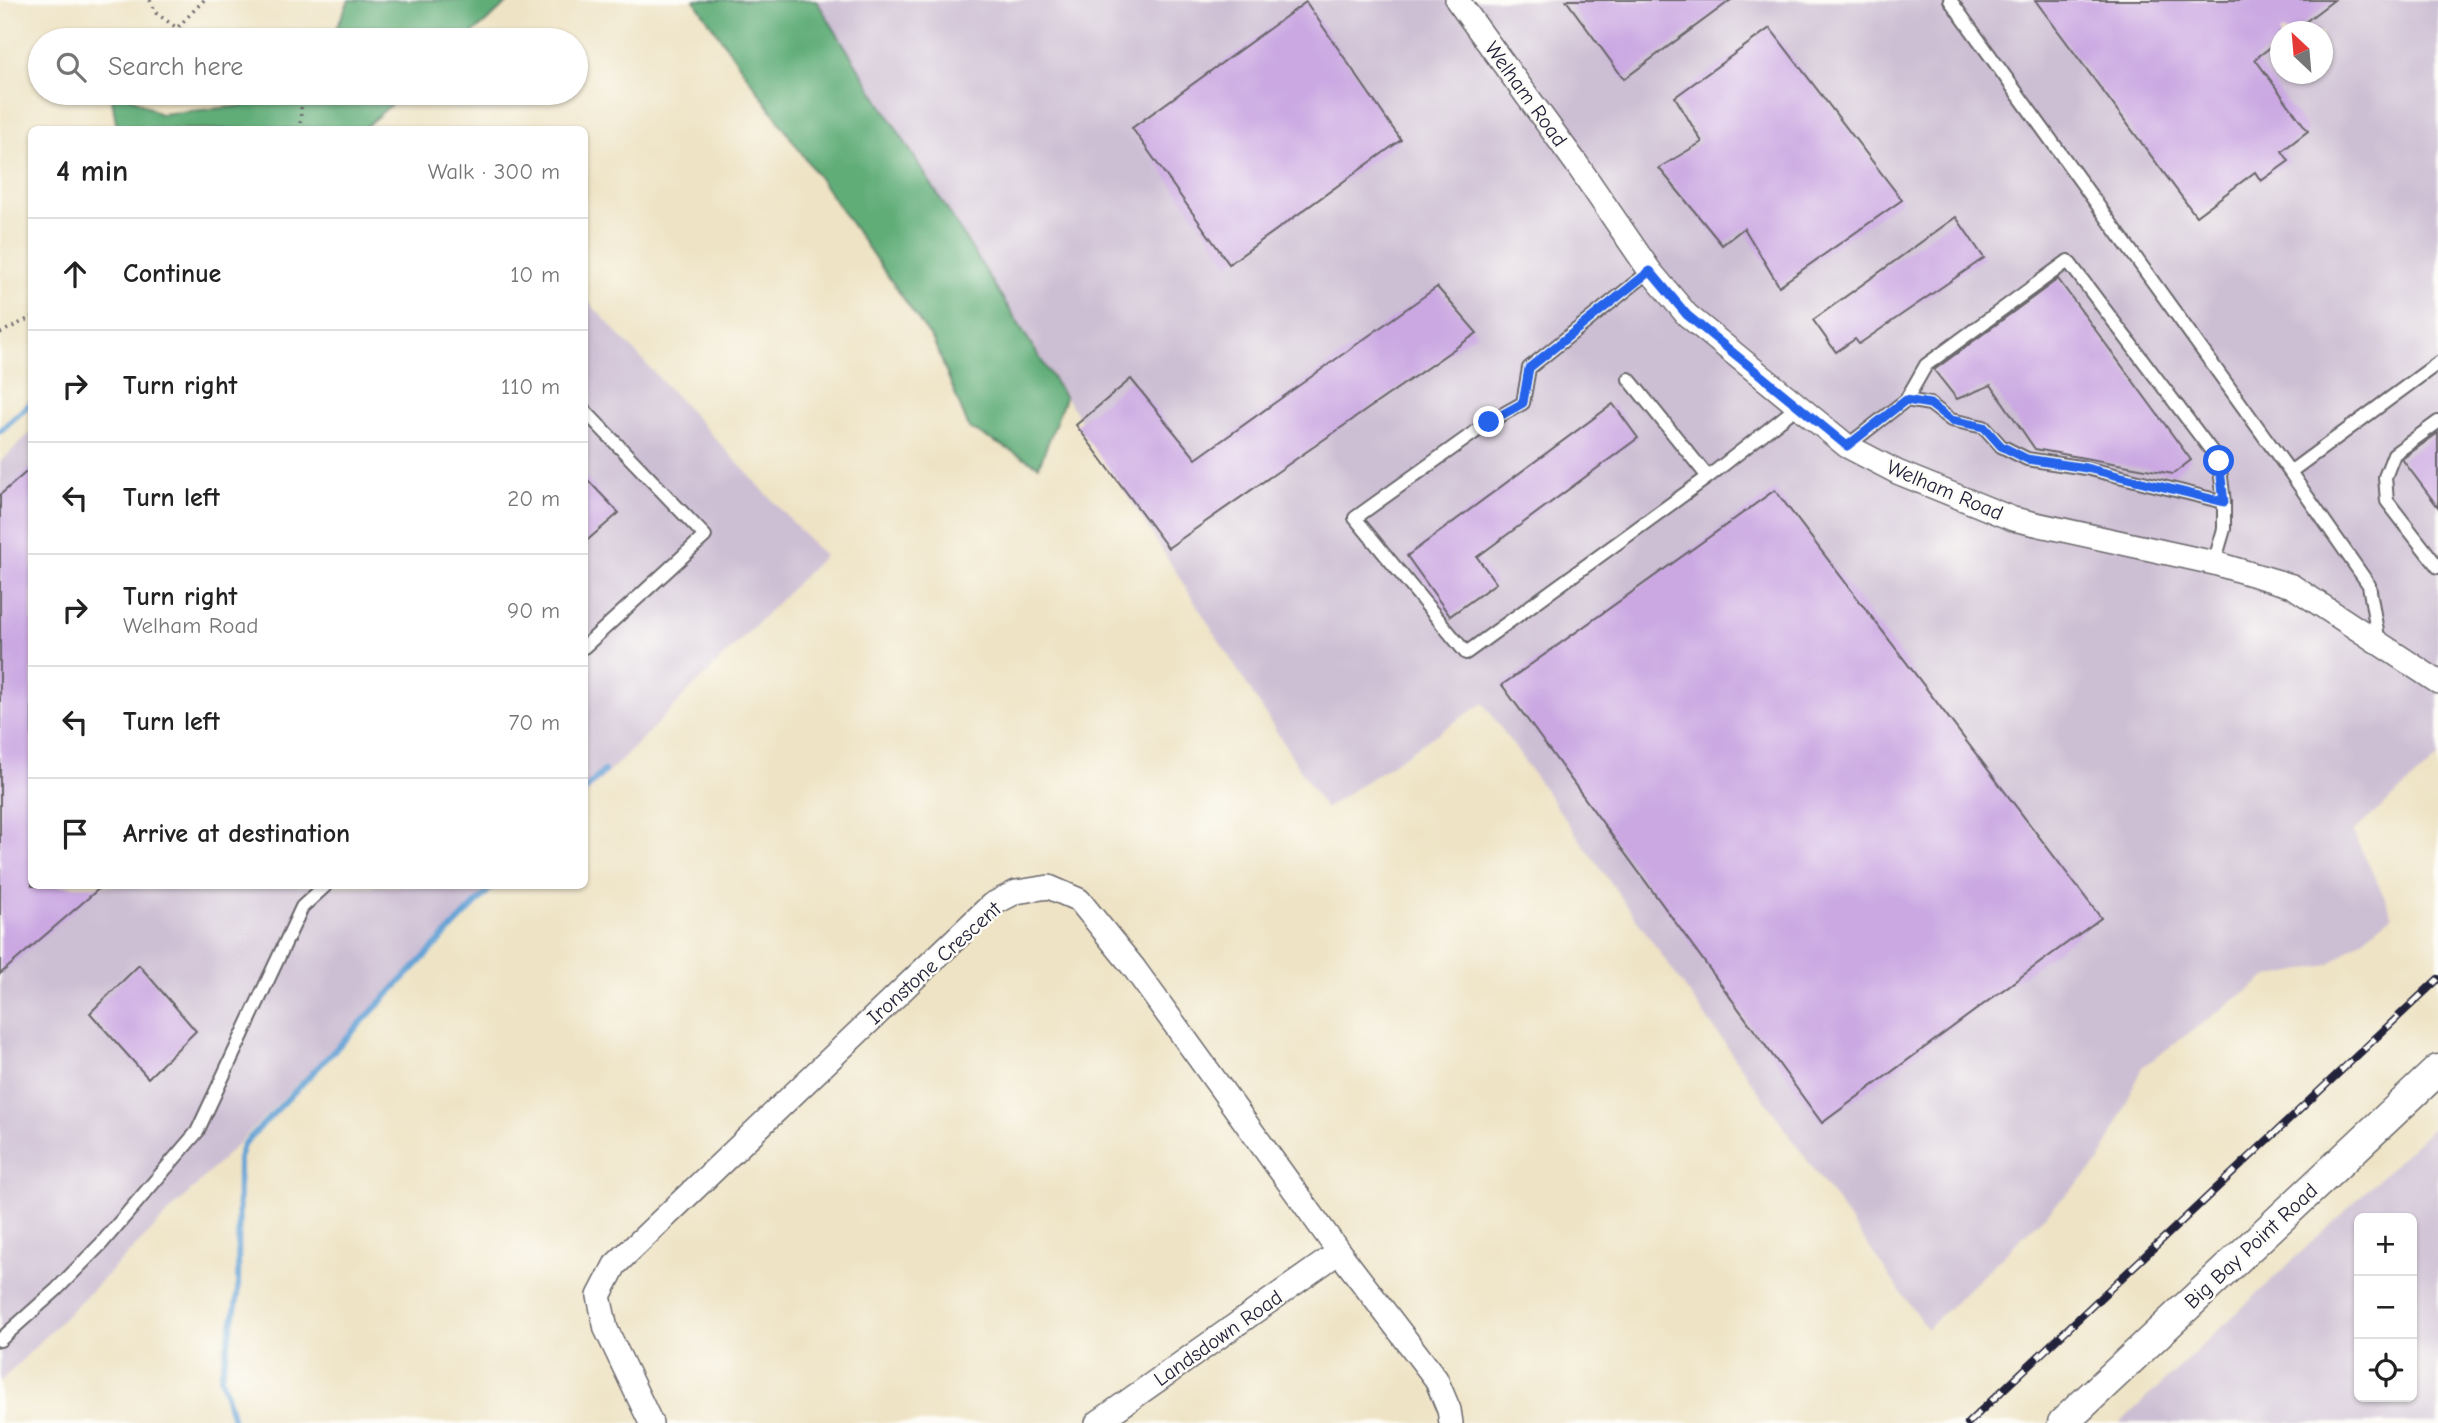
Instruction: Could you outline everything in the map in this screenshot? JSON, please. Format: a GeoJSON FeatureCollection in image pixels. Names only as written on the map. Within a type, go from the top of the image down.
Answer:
{"type":"FeatureCollection","features":[{"type":"Feature","properties":{"kind":"street","name":"Welham Road"},"geometry":{"type":"LineString","coordinates":[[1457,0],[1576,163],[1650,271],[1687,315],[1847,446],[1897,472],[2013,519],[2214,563],[2292,586],[2438,682]]}},
{"type":"Feature","properties":{"kind":"street","name":"Ironstone Crescent"},"geometry":{"type":"LineString","coordinates":[[651,1423],[606,1329],[599,1296],[615,1265],[991,905],[1016,892],[1049,887],[1079,900],[1134,968],[1339,1252],[1436,1379],[1449,1410],[1451,1423]]}},
{"type":"Feature","properties":{"kind":"street","name":"Big Bay Point Road"},"geometry":{"type":"LineString","coordinates":[[2063,1423],[2438,1070]]}},
{"type":"Feature","properties":{"kind":"street","name":"Landsdown Road"},"geometry":{"type":"LineString","coordinates":[[1097,1423],[1339,1252]]}},
{"type":"Feature","properties":{"kind":"lane"},"geometry":{"type":"LineString","coordinates":[[1950,0],[2369,585],[2379,643]]}},
{"type":"Feature","properties":{"kind":"lane"},"geometry":{"type":"LineString","coordinates":[[1847,446],[1906,400],[1926,365],[2068,261],[2219,461],[2224,529],[2214,563]]}},
{"type":"Feature","properties":{"kind":"lane"},"geometry":{"type":"LineString","coordinates":[[1650,271],[1529,368],[1523,403],[1489,422],[1355,518],[1466,653],[1708,477],[1797,407]]}},
{"type":"Feature","properties":{"kind":"lane"},"geometry":{"type":"LineString","coordinates":[[2290,472],[2438,363]]}},
{"type":"Feature","properties":{"kind":"lane"},"geometry":{"type":"LineString","coordinates":[[1629,379],[1708,477]]}},
{"type":"Feature","properties":{"kind":"lane"},"geometry":{"type":"LineString","coordinates":[[1906,400],[1930,404],[1951,420],[1984,427],[2001,446],[2027,459],[2086,468],[2224,502]]}},
{"type":"Feature","properties":{"kind":"lane"},"geometry":{"type":"LineString","coordinates":[[588,414],[705,536],[588,643]]}},
{"type":"Feature","properties":{"kind":"lane"},"geometry":{"type":"LineString","coordinates":[[2438,422],[2394,454],[2385,477],[2387,501],[2438,567]]}},
{"type":"Feature","properties":{"kind":"lane"},"geometry":{"type":"LineString","coordinates":[[0,1340],[56,1290],[101,1244],[197,1132],[302,907],[322,889]]}},
{"type":"Feature","properties":{"kind":"path"},"geometry":{"type":"LineString","coordinates":[[150,0],[156,13],[177,28],[204,0]]}},
{"type":"Feature","properties":{"kind":"path"},"geometry":{"type":"LineString","coordinates":[[300,126],[301,105]]}},
{"type":"Feature","properties":{"kind":"path"},"geometry":{"type":"LineString","coordinates":[[0,333],[28,319]]}},
{"type":"Feature","properties":{"kind":"shaded area"},"geometry":{"type":"Polygon","coordinates":[[[816,0],[2438,0],[2438,758],[2353,832],[2393,915],[2329,965],[2267,977],[2142,1067],[2100,1162],[1927,1329],[1483,703],[1325,809],[816,0]]]}},
{"type":"Feature","properties":{"kind":"shaded area"},"geometry":{"type":"Polygon","coordinates":[[[588,301],[824,556],[588,793],[588,301]]]}},
{"type":"Feature","properties":{"kind":"shaded area"},"geometry":{"type":"Polygon","coordinates":[[[28,435],[28,889],[492,889],[0,1382],[0,462],[28,435]]]}},
{"type":"Feature","properties":{"kind":"shaded area"},"geometry":{"type":"Polygon","coordinates":[[[2438,1123],[2438,1423],[2120,1423],[2438,1123]]]}},
{"type":"Feature","properties":{"kind":"green space"},"geometry":{"type":"Polygon","coordinates":[[[349,0],[511,0],[479,28],[337,28],[349,0]]]}},
{"type":"Feature","properties":{"kind":"green space"},"geometry":{"type":"Polygon","coordinates":[[[694,0],[816,0],[1065,398],[1039,466],[969,428],[934,342],[694,0]]]}},
{"type":"Feature","properties":{"kind":"green space"},"geometry":{"type":"Polygon","coordinates":[[[113,105],[145,105],[160,114],[243,105],[390,105],[367,126],[116,126],[113,105]]]}},
{"type":"Feature","properties":{"kind":"building"},"geometry":{"type":"Polygon","coordinates":[[[1566,0],[1731,0],[1624,79],[1566,0]]]}},
{"type":"Feature","properties":{"kind":"building"},"geometry":{"type":"Polygon","coordinates":[[[2035,0],[2334,0],[2306,21],[2270,21],[2270,48],[2255,59],[2270,79],[2270,84],[2273,84],[2308,131],[2282,151],[2289,161],[2261,181],[2255,172],[2196,216],[2035,0]]]}},
{"type":"Feature","properties":{"kind":"building"},"geometry":{"type":"Polygon","coordinates":[[[1306,2],[1401,140],[1229,264],[1132,128],[1306,2]]]}},
{"type":"Feature","properties":{"kind":"building"},"geometry":{"type":"Polygon","coordinates":[[[1770,28],[1902,200],[1779,286],[1744,228],[1722,245],[1659,168],[1702,142],[1675,97],[1770,28]]]}},
{"type":"Feature","properties":{"kind":"building"},"geometry":{"type":"Polygon","coordinates":[[[1956,217],[1984,258],[1859,344],[1855,339],[1836,352],[1813,320],[1956,217]]]}},
{"type":"Feature","properties":{"kind":"building"},"geometry":{"type":"Polygon","coordinates":[[[2058,279],[2191,460],[2173,474],[2035,449],[1991,385],[1957,399],[1934,370],[2058,279]]]}},
{"type":"Feature","properties":{"kind":"building"},"geometry":{"type":"Polygon","coordinates":[[[1437,287],[1477,333],[1168,548],[1076,425],[1131,379],[1196,459],[1437,287]]]}},
{"type":"Feature","properties":{"kind":"building"},"geometry":{"type":"Polygon","coordinates":[[[1613,404],[1638,438],[1477,557],[1496,583],[1450,616],[1407,556],[1613,404]]]}},
{"type":"Feature","properties":{"kind":"building"},"geometry":{"type":"Polygon","coordinates":[[[2438,433],[2438,507],[2402,459],[2438,433]]]}},
{"type":"Feature","properties":{"kind":"building"},"geometry":{"type":"Polygon","coordinates":[[[28,470],[28,889],[99,889],[0,974],[0,495],[28,470]]]}},
{"type":"Feature","properties":{"kind":"building"},"geometry":{"type":"Polygon","coordinates":[[[588,480],[619,513],[588,540],[588,480]]]}},
{"type":"Feature","properties":{"kind":"building"},"geometry":{"type":"Polygon","coordinates":[[[1775,490],[2101,918],[1822,1123],[1502,685],[1775,490]]]}},
{"type":"Feature","properties":{"kind":"building"},"geometry":{"type":"Polygon","coordinates":[[[139,965],[196,1031],[148,1078],[90,1013],[139,965]]]}},
{"type":"Feature","properties":{"kind":"waterway"},"geometry":{"type":"LineString","coordinates":[[0,431],[28,406]]}},
{"type":"Feature","properties":{"kind":"waterway"},"geometry":{"type":"LineString","coordinates":[[588,787],[604,771]]}},
{"type":"Feature","properties":{"kind":"waterway"},"geometry":{"type":"LineString","coordinates":[[234,1423],[221,1377],[238,1295],[239,1158],[243,1145],[490,889]]}},
{"type":"Feature","properties":{"kind":"railway"},"geometry":{"type":"LineString","coordinates":[[1968,1423],[2438,979]]}},
{"type":"Feature","properties":{"kind":"route"},"geometry":{"type":"LineString","coordinates":[[1489,422],[1523,403],[1529,368],[1650,271],[1687,315],[1847,446],[1906,400],[1930,404],[1951,420],[1984,427],[2001,446],[2027,459],[2086,468],[2224,502],[2219,461]]}}]}
